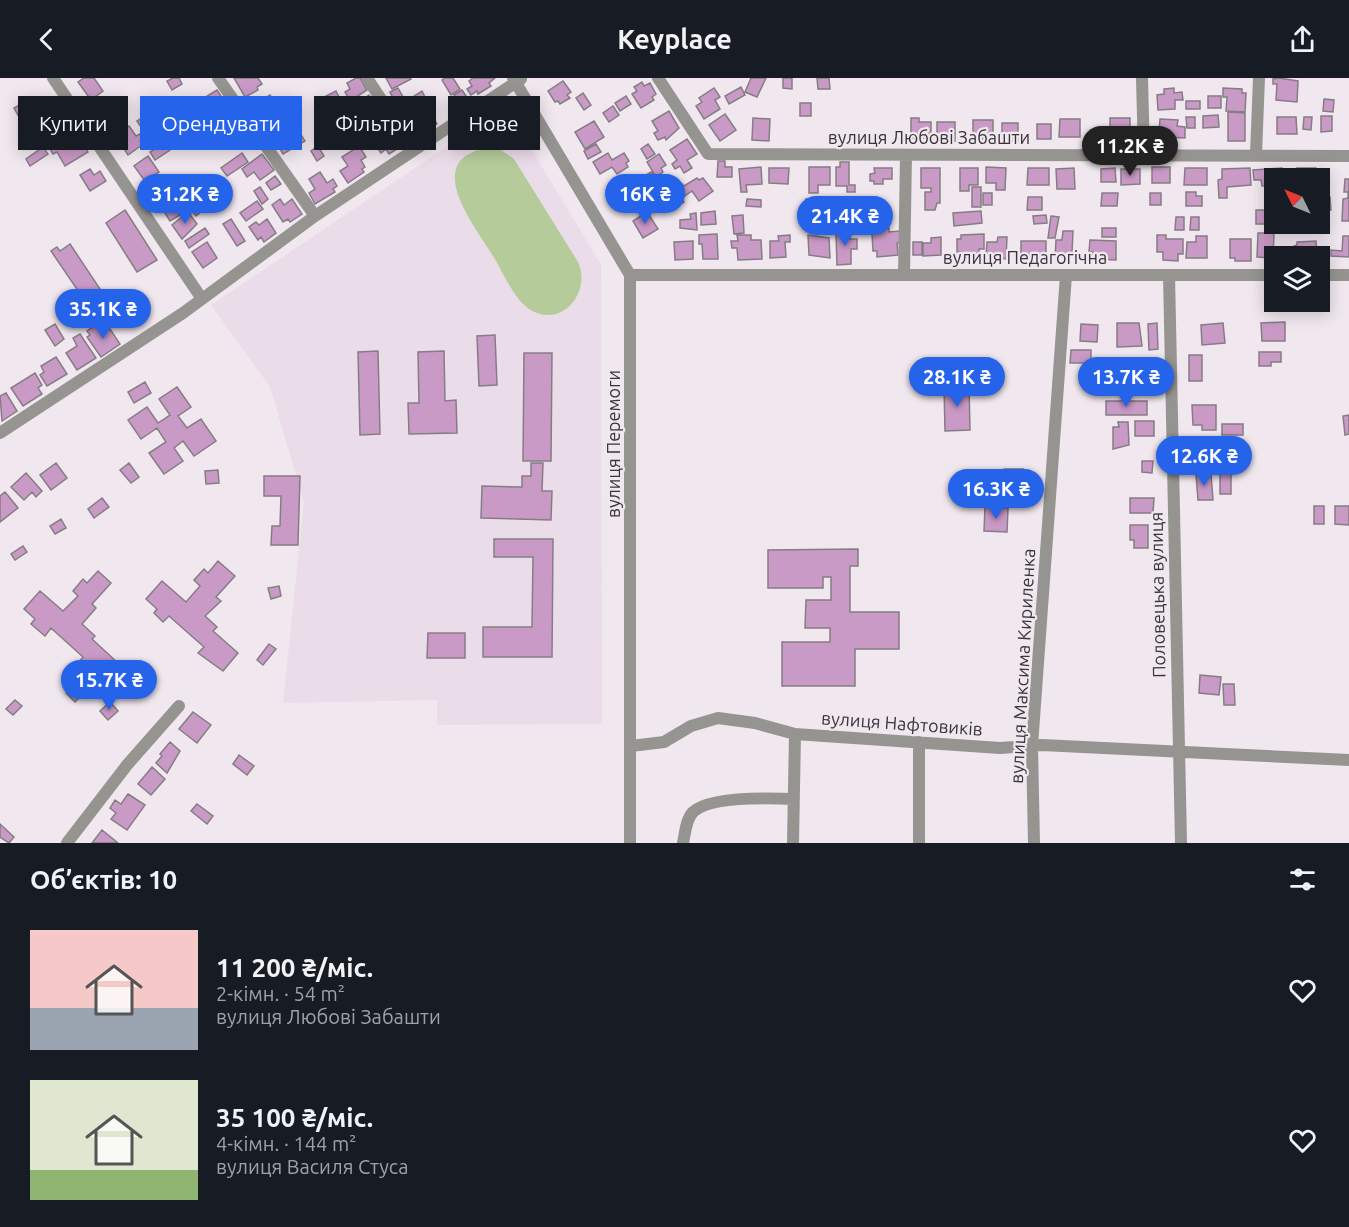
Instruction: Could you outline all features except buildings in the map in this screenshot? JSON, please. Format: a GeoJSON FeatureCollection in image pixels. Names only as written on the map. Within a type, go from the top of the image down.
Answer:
{"type":"FeatureCollection","features":[{"type":"Feature","properties":{"kind":"street"},"geometry":{"type":"LineString","coordinates":[[53,78],[202,299]]}},
{"type":"Feature","properties":{"kind":"street"},"geometry":{"type":"LineString","coordinates":[[218,78],[315,216]]}},
{"type":"Feature","properties":{"kind":"street"},"geometry":{"type":"LineString","coordinates":[[367,78],[379,96]]}},
{"type":"Feature","properties":{"kind":"street","name":"вулиця Любові Забашти"},"geometry":{"type":"LineString","coordinates":[[658,78],[708,154],[1349,156]]}},
{"type":"Feature","properties":{"kind":"street"},"geometry":{"type":"LineString","coordinates":[[1142,78],[1144,155]]}},
{"type":"Feature","properties":{"kind":"street"},"geometry":{"type":"LineString","coordinates":[[1256,154],[1259,78]]}},
{"type":"Feature","properties":{"kind":"street"},"geometry":{"type":"LineString","coordinates":[[436,134],[517,79],[630,275]]}},
{"type":"Feature","properties":{"kind":"street"},"geometry":{"type":"LineString","coordinates":[[0,433],[202,299],[315,216],[413,150]]}},
{"type":"Feature","properties":{"kind":"street"},"geometry":{"type":"LineString","coordinates":[[904,275],[906,155]]}},
{"type":"Feature","properties":{"kind":"street","name":"вулиця Педагогічна"},"geometry":{"type":"LineString","coordinates":[[630,275],[1264,275]]}},
{"type":"Feature","properties":{"kind":"street","name":"вулиця Перемоги"},"geometry":{"type":"LineString","coordinates":[[630,275],[630,843]]}},
{"type":"Feature","properties":{"kind":"street","name":"вулиця Максима Кириленка"},"geometry":{"type":"LineString","coordinates":[[1034,843],[1032,746],[1066,275]]}},
{"type":"Feature","properties":{"kind":"street","name":"Половецька вулиця"},"geometry":{"type":"LineString","coordinates":[[1169,275],[1181,843]]}},
{"type":"Feature","properties":{"kind":"street"},"geometry":{"type":"LineString","coordinates":[[1330,275],[1349,275]]}},
{"type":"Feature","properties":{"kind":"street"},"geometry":{"type":"LineString","coordinates":[[67,843],[127,765],[179,706]]}},
{"type":"Feature","properties":{"kind":"street","name":"вулиця Нафтовиків"},"geometry":{"type":"LineString","coordinates":[[631,746],[664,742],[691,726],[718,718],[755,723],[795,734],[1000,748],[1032,746],[1178,751],[1349,760]]}},
{"type":"Feature","properties":{"kind":"street"},"geometry":{"type":"LineString","coordinates":[[793,843],[795,734]]}},
{"type":"Feature","properties":{"kind":"street"},"geometry":{"type":"LineString","coordinates":[[919,742],[919,843]]}},
{"type":"Feature","properties":{"kind":"street"},"geometry":{"type":"LineString","coordinates":[[683,843],[689,817],[693,812],[709,803],[794,799]]}},
{"type":"Feature","properties":{"kind":"shaded area"},"geometry":{"type":"Polygon","coordinates":[[[448,146],[448,150],[532,150],[601,265],[602,724],[437,725],[437,700],[283,703],[304,502],[270,387],[211,305],[448,146]]]}},
{"type":"Feature","properties":{"kind":"green space"},"geometry":{"type":"Polygon","coordinates":[[[481,150],[501,150],[514,159],[578,262],[581,285],[571,305],[562,311],[552,315],[541,314],[529,309],[513,292],[458,196],[455,180],[457,166],[467,155],[481,150]]]}}]}
